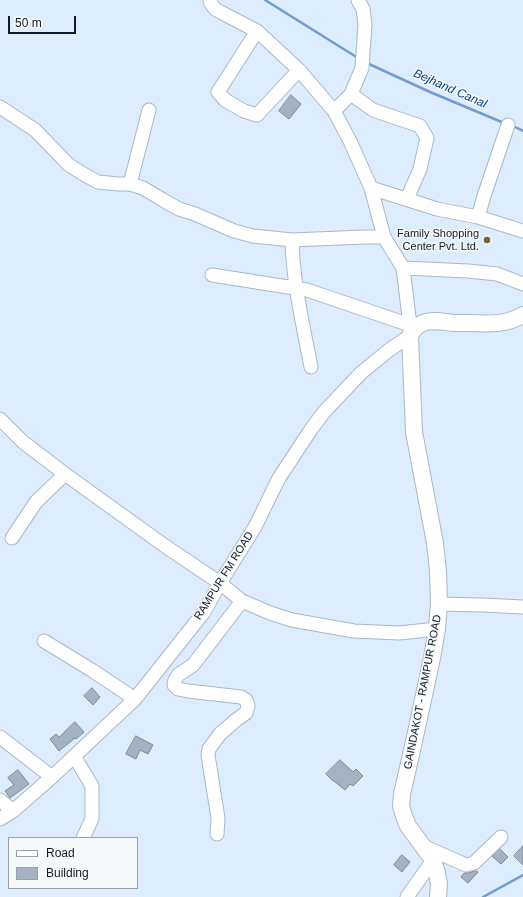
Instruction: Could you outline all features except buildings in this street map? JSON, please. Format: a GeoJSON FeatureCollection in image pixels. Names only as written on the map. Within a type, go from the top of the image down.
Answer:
{"type":"FeatureCollection","features":[{"type":"Feature","properties":{"kind":"main road"},"geometry":{"type":"LineString","coordinates":[[410,330],[413,330],[423,323],[429,322],[497,324],[523,315]]}},
{"type":"Feature","properties":{"kind":"main road","name":"GAINDAKOT - RAMPUR ROAD"},"geometry":{"type":"LineString","coordinates":[[410,330],[414,432],[435,543],[439,604],[437,629],[402,794],[401,806],[408,826],[433,860],[439,884],[438,897]]}},
{"type":"Feature","properties":{"kind":"street"},"geometry":{"type":"LineString","coordinates":[[210,0],[215,9],[256,30],[299,70],[334,110],[350,140],[371,188],[384,237],[403,268],[410,330],[307,290],[212,275]]}},
{"type":"Feature","properties":{"kind":"street"},"geometry":{"type":"LineString","coordinates":[[334,110],[351,94],[362,68],[365,24],[363,9],[358,0]]}},
{"type":"Feature","properties":{"kind":"street"},"geometry":{"type":"LineString","coordinates":[[256,30],[218,92],[225,100],[244,111],[257,115],[299,70]]}},
{"type":"Feature","properties":{"kind":"street"},"geometry":{"type":"LineString","coordinates":[[351,94],[373,110],[420,126],[427,138],[420,169],[407,199]]}},
{"type":"Feature","properties":{"kind":"street"},"geometry":{"type":"LineString","coordinates":[[0,107],[35,130],[69,165],[98,182],[130,184],[143,188],[179,209],[195,214],[234,231],[253,236],[292,240],[384,237]]}},
{"type":"Feature","properties":{"kind":"street"},"geometry":{"type":"LineString","coordinates":[[130,184],[149,110]]}},
{"type":"Feature","properties":{"kind":"street"},"geometry":{"type":"LineString","coordinates":[[478,217],[508,126]]}},
{"type":"Feature","properties":{"kind":"street"},"geometry":{"type":"LineString","coordinates":[[371,188],[438,209],[478,217],[523,231]]}},
{"type":"Feature","properties":{"kind":"street"},"geometry":{"type":"LineString","coordinates":[[292,240],[296,288],[311,367]]}},
{"type":"Feature","properties":{"kind":"street"},"geometry":{"type":"LineString","coordinates":[[403,268],[497,274],[523,284]]}},
{"type":"Feature","properties":{"kind":"street","name":"RAMPUR FM ROAD"},"geometry":{"type":"LineString","coordinates":[[0,819],[13,811],[52,777],[135,699],[204,612],[220,583],[255,527],[279,478],[312,428],[324,412],[361,373],[410,330]]}},
{"type":"Feature","properties":{"kind":"street"},"geometry":{"type":"LineString","coordinates":[[0,419],[23,442],[65,474],[165,546],[220,583],[242,601],[270,613],[292,620],[354,631],[399,633],[437,629]]}},
{"type":"Feature","properties":{"kind":"street"},"geometry":{"type":"LineString","coordinates":[[12,538],[36,502],[65,474]]}},
{"type":"Feature","properties":{"kind":"street"},"geometry":{"type":"LineString","coordinates":[[217,834],[218,818],[208,755],[209,750],[220,734],[246,713],[248,706],[246,700],[241,697],[188,691],[178,689],[174,685],[178,675],[193,665],[242,601]]}},
{"type":"Feature","properties":{"kind":"street"},"geometry":{"type":"LineString","coordinates":[[439,604],[523,607]]}},
{"type":"Feature","properties":{"kind":"street"},"geometry":{"type":"LineString","coordinates":[[44,641],[135,699]]}},
{"type":"Feature","properties":{"kind":"street"},"geometry":{"type":"LineString","coordinates":[[0,737],[52,777]]}},
{"type":"Feature","properties":{"kind":"street"},"geometry":{"type":"LineString","coordinates":[[74,756],[92,786],[92,819],[83,837]]}},
{"type":"Feature","properties":{"kind":"street"},"geometry":{"type":"LineString","coordinates":[[0,800],[13,811]]}},
{"type":"Feature","properties":{"kind":"street"},"geometry":{"type":"LineString","coordinates":[[423,846],[466,865],[474,864],[501,838]]}},
{"type":"Feature","properties":{"kind":"street"},"geometry":{"type":"LineString","coordinates":[[407,897],[433,860]]}},
{"type":"Feature","properties":{"kind":"waterway","name":"Bejhand Canal"},"geometry":{"type":"LineString","coordinates":[[265,0],[358,58]]}},
{"type":"Feature","properties":{"kind":"waterway","name":"Bejhand Canal"},"geometry":{"type":"LineString","coordinates":[[369,64],[430,92],[504,123]]}},
{"type":"Feature","properties":{"kind":"waterway","name":"Bejhand Canal"},"geometry":{"type":"LineString","coordinates":[[513,126],[523,131]]}},
{"type":"Feature","properties":{"kind":"waterway"},"geometry":{"type":"LineString","coordinates":[[483,897],[523,875]]}},
{"type":"Feature","properties":{"kind":"place","name":"Family Shopping Center Pvt. Ltd."},"geometry":{"type":"Point","coordinates":[487,240]}}]}
